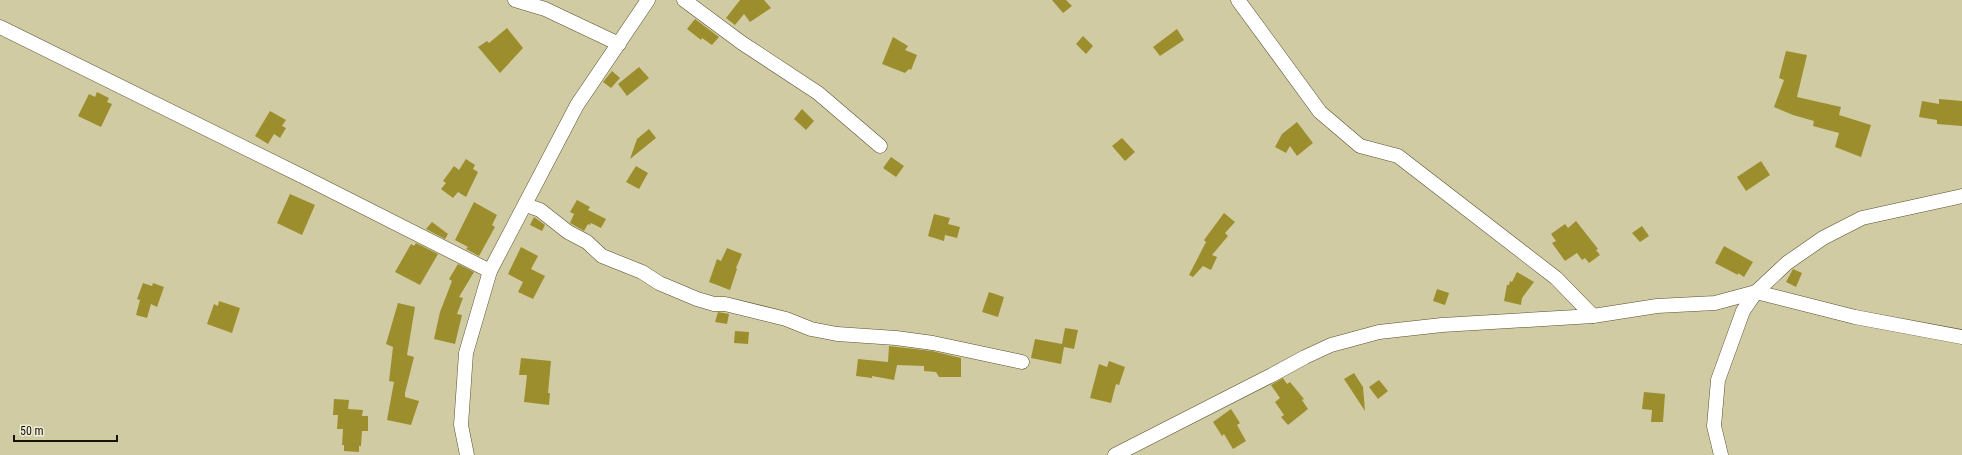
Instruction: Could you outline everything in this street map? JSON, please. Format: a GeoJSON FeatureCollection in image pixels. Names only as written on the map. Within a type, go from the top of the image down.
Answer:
{"type":"FeatureCollection","features":[{"type":"Feature","properties":{"kind":"street"},"geometry":{"type":"LineString","coordinates":[[515,0],[545,9],[619,44]]}},
{"type":"Feature","properties":{"kind":"street"},"geometry":{"type":"LineString","coordinates":[[467,455],[462,425],[466,354],[490,271],[526,205],[577,105],[648,0]]}},
{"type":"Feature","properties":{"kind":"street"},"geometry":{"type":"LineString","coordinates":[[684,0],[742,43],[818,93],[880,146]]}},
{"type":"Feature","properties":{"kind":"street"},"geometry":{"type":"LineString","coordinates":[[1238,0],[1320,112],[1360,146],[1398,156],[1556,278],[1593,316]]}},
{"type":"Feature","properties":{"kind":"street"},"geometry":{"type":"LineString","coordinates":[[0,26],[490,271]]}},
{"type":"Feature","properties":{"kind":"street"},"geometry":{"type":"LineString","coordinates":[[1721,455],[1714,426],[1718,380],[1743,311],[1756,292],[1787,263],[1823,238],[1862,218],[1962,196]]}},
{"type":"Feature","properties":{"kind":"street"},"geometry":{"type":"LineString","coordinates":[[526,205],[540,210],[568,232],[587,242],[602,256],[642,272],[659,283],[697,299],[786,319],[811,329],[837,334],[896,338],[1022,362]]}},
{"type":"Feature","properties":{"kind":"street"},"geometry":{"type":"LineString","coordinates":[[1115,455],[1331,345],[1379,332],[1442,325],[1593,316],[1657,306],[1714,303],[1756,292],[1855,317],[1962,337]]}},
{"type":"Feature","properties":{"kind":"building"},"geometry":{"type":"Polygon","coordinates":[[[740,0],[764,0],[771,8],[750,22],[744,14],[735,25],[726,18],[740,0]]]}},
{"type":"Feature","properties":{"kind":"building"},"geometry":{"type":"Polygon","coordinates":[[[1052,0],[1066,0],[1072,6],[1063,13],[1052,0]]]}},
{"type":"Feature","properties":{"kind":"building"},"geometry":{"type":"Polygon","coordinates":[[[695,19],[719,37],[712,45],[702,38],[701,40],[687,29],[695,19]]]}},
{"type":"Feature","properties":{"kind":"building"},"geometry":{"type":"Polygon","coordinates":[[[507,28],[523,48],[500,73],[478,47],[487,41],[489,43],[507,28]]]}},
{"type":"Feature","properties":{"kind":"building"},"geometry":{"type":"Polygon","coordinates":[[[1177,29],[1184,40],[1160,56],[1153,47],[1177,29]]]}},
{"type":"Feature","properties":{"kind":"building"},"geometry":{"type":"Polygon","coordinates":[[[1083,36],[1093,46],[1086,54],[1076,44],[1083,36]]]}},
{"type":"Feature","properties":{"kind":"building"},"geometry":{"type":"Polygon","coordinates":[[[893,37],[908,46],[905,50],[917,55],[911,70],[909,69],[905,73],[882,64],[893,37]]]}},
{"type":"Feature","properties":{"kind":"building"},"geometry":{"type":"Polygon","coordinates":[[[1786,51],[1807,55],[1797,97],[1841,107],[1839,115],[1871,125],[1861,157],[1835,147],[1839,133],[1813,126],[1814,121],[1793,115],[1774,107],[1784,80],[1779,78],[1786,51]]]}},
{"type":"Feature","properties":{"kind":"building"},"geometry":{"type":"Polygon","coordinates":[[[639,67],[649,78],[627,96],[618,84],[639,67]]]}},
{"type":"Feature","properties":{"kind":"building"},"geometry":{"type":"Polygon","coordinates":[[[612,71],[620,78],[611,88],[603,82],[612,71]]]}},
{"type":"Feature","properties":{"kind":"building"},"geometry":{"type":"Polygon","coordinates":[[[97,92],[109,98],[107,102],[112,104],[101,127],[78,116],[89,94],[95,97],[97,92]]]}},
{"type":"Feature","properties":{"kind":"building"},"geometry":{"type":"Polygon","coordinates":[[[1939,99],[1962,101],[1962,126],[1937,124],[1937,120],[1919,117],[1922,101],[1939,104],[1939,99]]]}},
{"type":"Feature","properties":{"kind":"building"},"geometry":{"type":"Polygon","coordinates":[[[802,109],[814,121],[806,130],[794,119],[802,109]]]}},
{"type":"Feature","properties":{"kind":"building"},"geometry":{"type":"Polygon","coordinates":[[[270,111],[286,120],[282,126],[286,128],[280,138],[274,134],[268,144],[255,136],[270,111]]]}},
{"type":"Feature","properties":{"kind":"building"},"geometry":{"type":"Polygon","coordinates":[[[1297,122],[1313,143],[1297,156],[1290,146],[1286,153],[1275,147],[1282,134],[1297,122]]]}},
{"type":"Feature","properties":{"kind":"building"},"geometry":{"type":"Polygon","coordinates":[[[649,129],[656,138],[630,159],[637,139],[649,129]]]}},
{"type":"Feature","properties":{"kind":"building"},"geometry":{"type":"Polygon","coordinates":[[[1122,138],[1135,152],[1125,161],[1112,146],[1122,138]]]}},
{"type":"Feature","properties":{"kind":"building"},"geometry":{"type":"Polygon","coordinates":[[[891,157],[904,166],[896,177],[883,168],[891,157]]]}},
{"type":"Feature","properties":{"kind":"building"},"geometry":{"type":"Polygon","coordinates":[[[466,159],[475,165],[473,169],[478,172],[466,197],[458,192],[453,198],[441,189],[446,183],[443,181],[454,166],[459,170],[466,159]]]}},
{"type":"Feature","properties":{"kind":"building"},"geometry":{"type":"Polygon","coordinates":[[[1761,161],[1770,175],[1746,191],[1737,177],[1761,161]]]}},
{"type":"Feature","properties":{"kind":"building"},"geometry":{"type":"Polygon","coordinates":[[[636,166],[648,173],[639,189],[626,182],[636,166]]]}},
{"type":"Feature","properties":{"kind":"building"},"geometry":{"type":"Polygon","coordinates":[[[290,194],[315,205],[302,235],[277,223],[290,194]]]}},
{"type":"Feature","properties":{"kind":"building"},"geometry":{"type":"Polygon","coordinates":[[[577,200],[590,207],[588,210],[606,219],[601,228],[591,223],[590,225],[588,224],[584,231],[570,223],[574,214],[570,212],[577,200]]]}},
{"type":"Feature","properties":{"kind":"building"},"geometry":{"type":"Polygon","coordinates":[[[474,202],[497,215],[492,225],[495,227],[479,256],[466,249],[468,247],[455,240],[474,202]]]}},
{"type":"Feature","properties":{"kind":"building"},"geometry":{"type":"Polygon","coordinates":[[[1224,213],[1235,222],[1225,233],[1228,236],[1212,255],[1217,257],[1211,270],[1203,266],[1193,277],[1189,275],[1206,242],[1204,240],[1224,213]]]}},
{"type":"Feature","properties":{"kind":"building"},"geometry":{"type":"Polygon","coordinates":[[[934,214],[950,218],[948,224],[960,227],[957,238],[945,235],[944,241],[928,236],[934,214]]]}},
{"type":"Feature","properties":{"kind":"building"},"geometry":{"type":"Polygon","coordinates":[[[534,217],[545,225],[542,231],[530,225],[534,217]]]}},
{"type":"Feature","properties":{"kind":"building"},"geometry":{"type":"Polygon","coordinates":[[[1576,221],[1598,249],[1596,250],[1600,255],[1589,263],[1585,258],[1582,260],[1577,253],[1565,261],[1552,243],[1556,241],[1551,234],[1565,224],[1568,228],[1576,221]]]}},
{"type":"Feature","properties":{"kind":"building"},"geometry":{"type":"Polygon","coordinates":[[[432,222],[448,234],[445,239],[426,229],[432,222]]]}},
{"type":"Feature","properties":{"kind":"building"},"geometry":{"type":"Polygon","coordinates":[[[1642,226],[1649,236],[1640,242],[1632,233],[1642,226]]]}},
{"type":"Feature","properties":{"kind":"building"},"geometry":{"type":"Polygon","coordinates":[[[416,243],[438,254],[420,285],[395,272],[411,244],[414,246],[416,243]]]}},
{"type":"Feature","properties":{"kind":"building"},"geometry":{"type":"Polygon","coordinates":[[[1724,246],[1753,262],[1744,277],[1715,263],[1724,246]]]}},
{"type":"Feature","properties":{"kind":"building"},"geometry":{"type":"Polygon","coordinates":[[[521,247],[538,256],[531,269],[545,276],[533,299],[518,292],[523,282],[508,274],[521,247]]]}},
{"type":"Feature","properties":{"kind":"building"},"geometry":{"type":"Polygon","coordinates":[[[727,248],[742,254],[736,268],[737,269],[730,290],[709,282],[717,259],[721,261],[727,248]]]}},
{"type":"Feature","properties":{"kind":"building"},"geometry":{"type":"Polygon","coordinates":[[[458,264],[474,272],[459,297],[463,298],[457,314],[462,315],[455,344],[434,339],[440,312],[452,281],[449,279],[458,264]]]}},
{"type":"Feature","properties":{"kind":"building"},"geometry":{"type":"Polygon","coordinates":[[[1793,269],[1802,273],[1796,287],[1786,282],[1793,269]]]}},
{"type":"Feature","properties":{"kind":"building"},"geometry":{"type":"Polygon","coordinates":[[[1517,272],[1534,282],[1522,298],[1521,305],[1504,301],[1507,285],[1509,285],[1510,281],[1512,282],[1517,272]]]}},
{"type":"Feature","properties":{"kind":"building"},"geometry":{"type":"Polygon","coordinates":[[[143,283],[152,286],[153,283],[164,287],[157,307],[151,304],[147,318],[136,315],[140,300],[137,299],[143,283]]]}},
{"type":"Feature","properties":{"kind":"building"},"geometry":{"type":"Polygon","coordinates":[[[1437,289],[1449,293],[1445,305],[1433,301],[1437,289]]]}},
{"type":"Feature","properties":{"kind":"building"},"geometry":{"type":"Polygon","coordinates":[[[989,292],[1004,297],[998,317],[982,312],[989,292]]]}},
{"type":"Feature","properties":{"kind":"building"},"geometry":{"type":"Polygon","coordinates":[[[219,301],[240,308],[232,333],[207,324],[214,304],[218,306],[219,301]]]}},
{"type":"Feature","properties":{"kind":"building"},"geometry":{"type":"Polygon","coordinates":[[[398,303],[415,307],[407,355],[414,357],[405,397],[419,401],[411,425],[387,420],[394,382],[389,381],[393,347],[386,344],[398,303]]]}},
{"type":"Feature","properties":{"kind":"building"},"geometry":{"type":"Polygon","coordinates":[[[718,312],[729,314],[727,324],[715,322],[718,312]]]}},
{"type":"Feature","properties":{"kind":"building"},"geometry":{"type":"Polygon","coordinates":[[[1065,328],[1078,330],[1074,349],[1064,347],[1061,364],[1031,358],[1035,339],[1062,344],[1065,328]]]}},
{"type":"Feature","properties":{"kind":"building"},"geometry":{"type":"Polygon","coordinates":[[[735,331],[749,332],[748,344],[734,343],[735,331]]]}},
{"type":"Feature","properties":{"kind":"building"},"geometry":{"type":"Polygon","coordinates":[[[889,346],[932,351],[961,358],[961,377],[939,377],[936,372],[924,371],[924,366],[897,365],[894,380],[872,376],[872,378],[856,376],[858,359],[888,362],[889,346]]]}},
{"type":"Feature","properties":{"kind":"building"},"geometry":{"type":"Polygon","coordinates":[[[521,358],[551,361],[548,393],[550,393],[549,405],[524,402],[527,375],[519,375],[521,358]]]}},
{"type":"Feature","properties":{"kind":"building"},"geometry":{"type":"Polygon","coordinates":[[[1109,361],[1125,367],[1119,385],[1116,384],[1111,403],[1090,398],[1099,364],[1107,367],[1109,361]]]}},
{"type":"Feature","properties":{"kind":"building"},"geometry":{"type":"Polygon","coordinates":[[[1354,373],[1363,387],[1365,411],[1344,379],[1354,373]]]}},
{"type":"Feature","properties":{"kind":"building"},"geometry":{"type":"Polygon","coordinates":[[[1283,378],[1287,384],[1290,382],[1304,399],[1302,400],[1308,409],[1288,425],[1281,417],[1284,415],[1275,402],[1280,398],[1271,385],[1283,378]]]}},
{"type":"Feature","properties":{"kind":"building"},"geometry":{"type":"Polygon","coordinates":[[[1379,380],[1388,391],[1378,399],[1369,387],[1379,380]]]}},
{"type":"Feature","properties":{"kind":"building"},"geometry":{"type":"Polygon","coordinates":[[[1644,392],[1665,394],[1663,422],[1651,422],[1652,410],[1642,409],[1644,392]]]}},
{"type":"Feature","properties":{"kind":"building"},"geometry":{"type":"Polygon","coordinates":[[[334,399],[349,400],[348,409],[363,410],[362,416],[368,416],[368,431],[362,431],[359,452],[344,451],[344,445],[342,445],[343,429],[337,429],[338,415],[333,415],[334,399]]]}},
{"type":"Feature","properties":{"kind":"building"},"geometry":{"type":"Polygon","coordinates":[[[1231,409],[1240,423],[1237,425],[1246,441],[1233,449],[1224,434],[1222,436],[1213,422],[1231,409]]]}}]}
